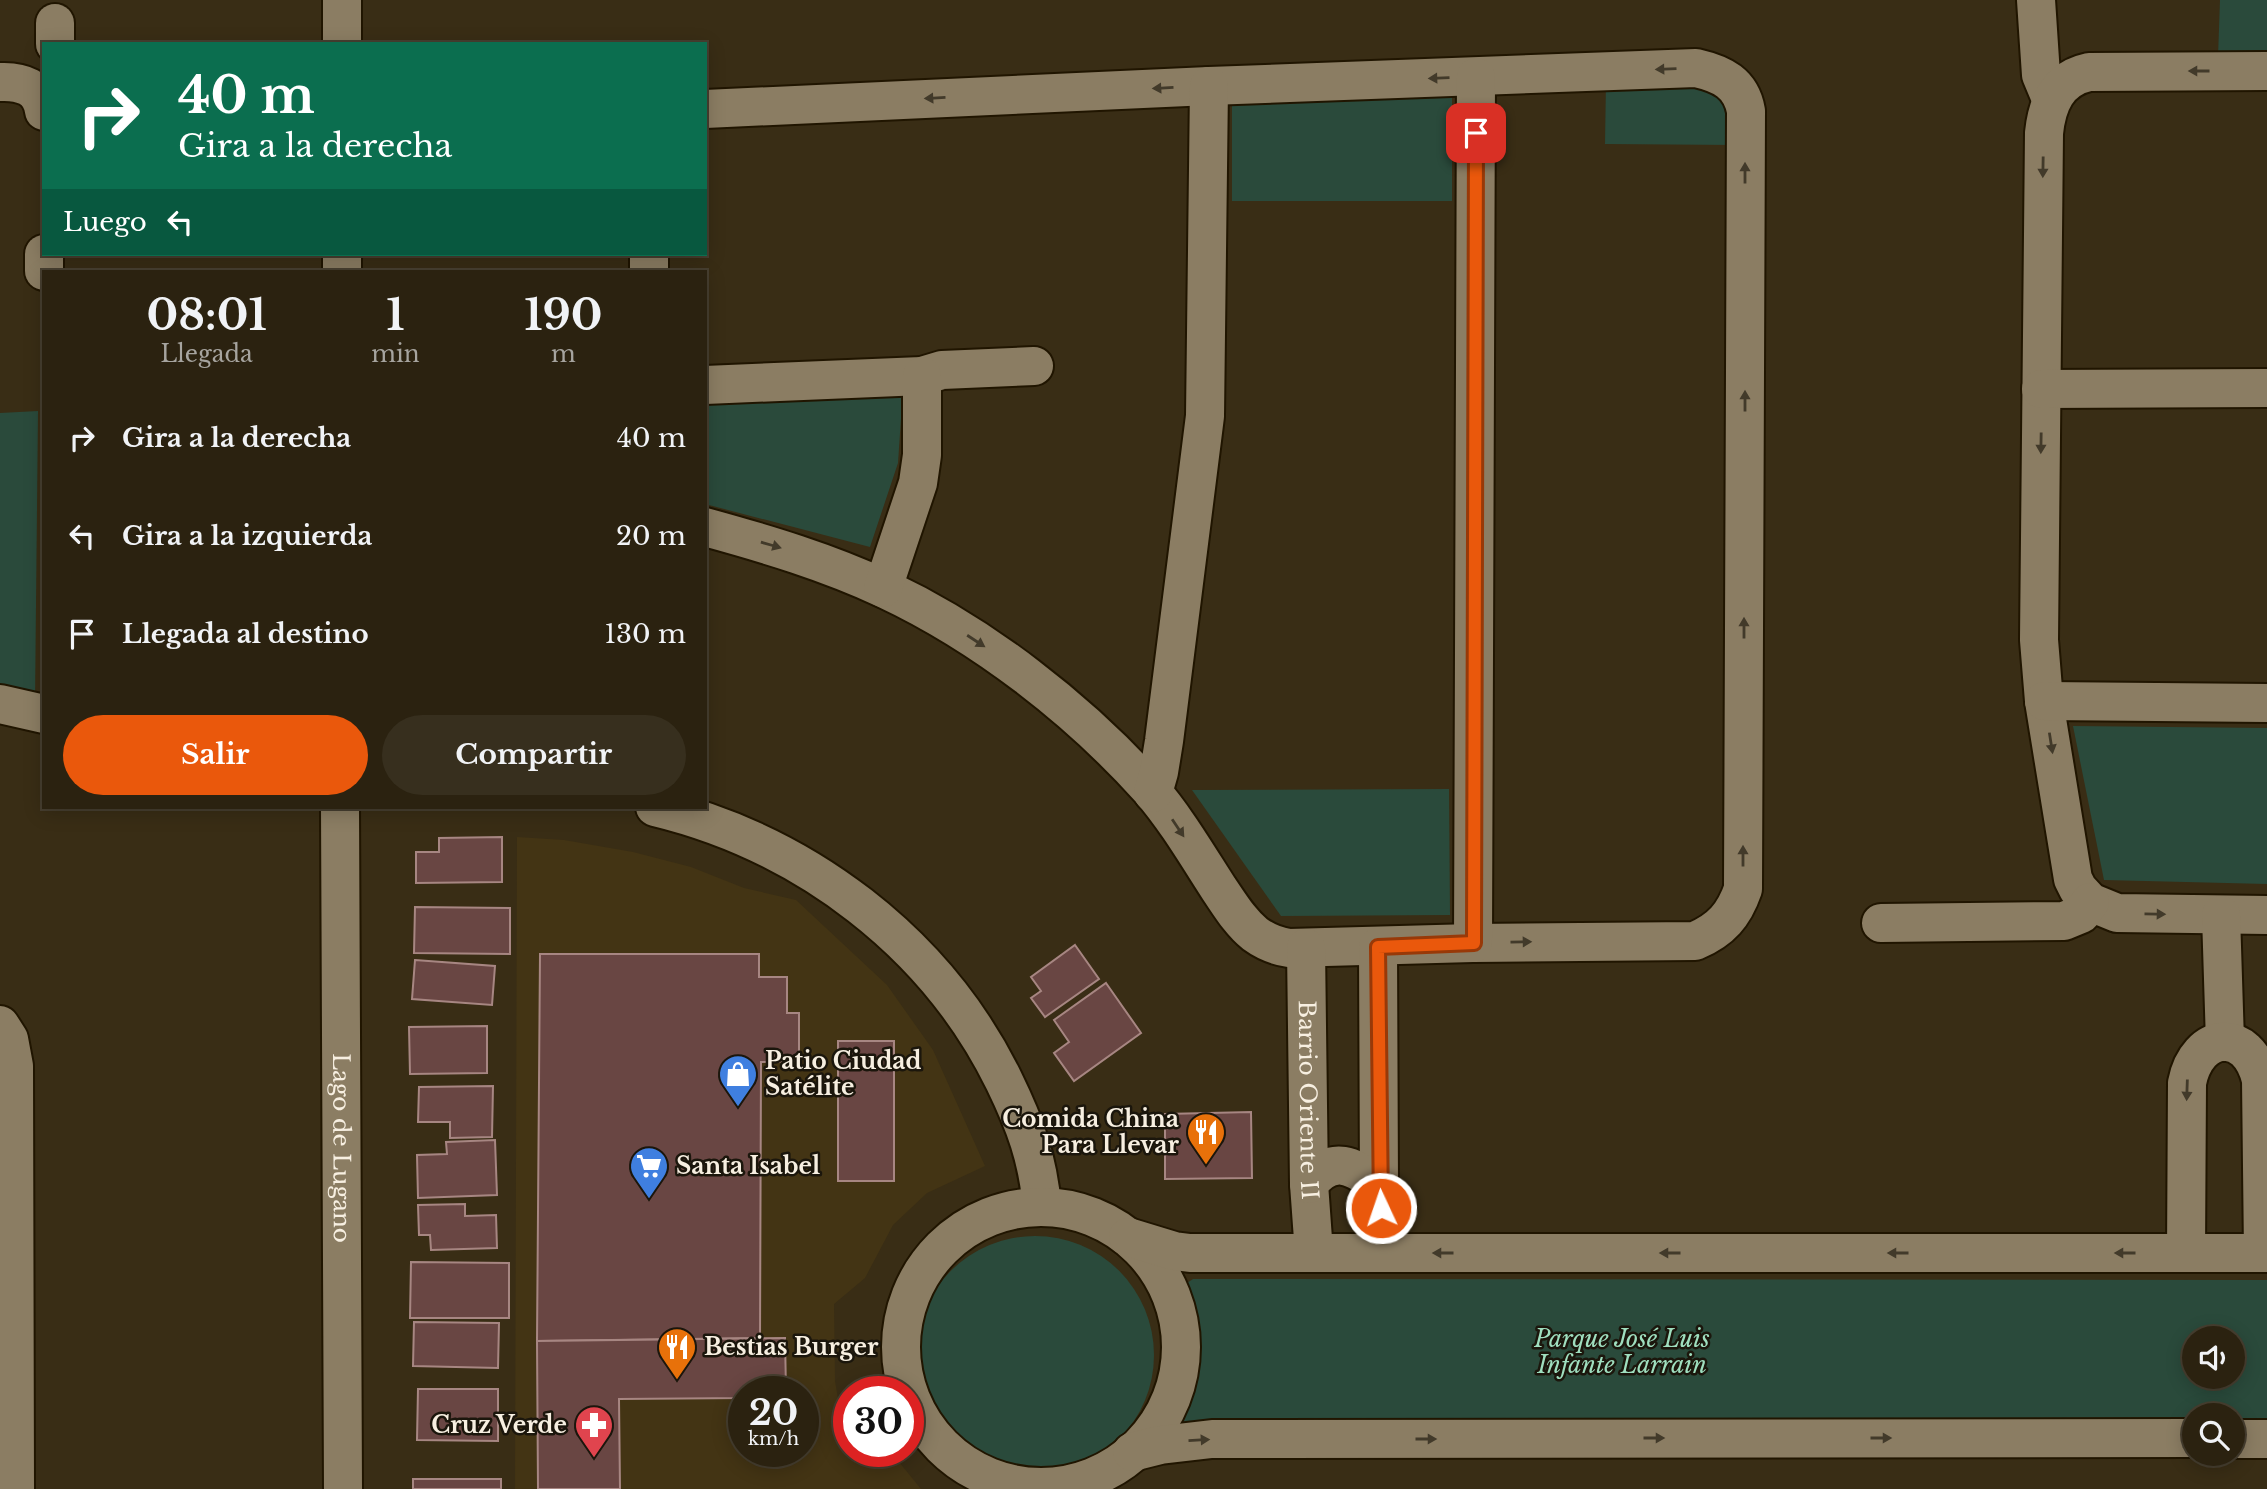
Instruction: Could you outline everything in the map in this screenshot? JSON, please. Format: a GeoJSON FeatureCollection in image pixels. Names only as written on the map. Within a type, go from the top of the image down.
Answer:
{"type":"FeatureCollection","features":[{"type":"Feature","properties":{"kind":"street"},"geometry":{"type":"LineString","coordinates":[[342,0],[342,42]]}},
{"type":"Feature","properties":{"kind":"street"},"geometry":{"type":"LineString","coordinates":[[2036,0],[2041,75],[2050,99]]}},
{"type":"Feature","properties":{"kind":"street"},"geometry":{"type":"LineString","coordinates":[[707,109],[1209,86],[1696,68],[1719,74],[1739,90],[1743,98],[1746,124],[1743,889],[1727,920],[1716,930],[1695,941],[1306,948],[1276,946],[1248,928],[1153,793],[1115,752],[1025,675],[975,640],[883,588],[803,556],[707,528]]}},
{"type":"Feature","properties":{"kind":"street"},"geometry":{"type":"LineString","coordinates":[[2267,71],[2089,72],[2069,80],[2050,99],[2044,134],[2039,640],[2044,701],[2071,869],[2078,889],[2097,907],[2117,913],[2267,915]]}},
{"type":"Feature","properties":{"kind":"street"},"geometry":{"type":"LineString","coordinates":[[1474,943],[1476,77]]}},
{"type":"Feature","properties":{"kind":"street"},"geometry":{"type":"LineString","coordinates":[[1153,793],[1164,741],[1205,416],[1209,86]]}},
{"type":"Feature","properties":{"kind":"street"},"geometry":{"type":"LineString","coordinates":[[707,385],[922,376],[942,370],[1034,366]]}},
{"type":"Feature","properties":{"kind":"street"},"geometry":{"type":"LineString","coordinates":[[883,588],[918,483],[922,455],[922,376]]}},
{"type":"Feature","properties":{"kind":"street"},"geometry":{"type":"LineString","coordinates":[[2041,389],[2267,388]]}},
{"type":"Feature","properties":{"kind":"street"},"geometry":{"type":"LineString","coordinates":[[2044,701],[2267,703]]}},
{"type":"Feature","properties":{"kind":"street"},"geometry":{"type":"LineString","coordinates":[[0,704],[42,714]]}},
{"type":"Feature","properties":{"kind":"street","name":"Lago de Lugano"},"geometry":{"type":"LineString","coordinates":[[340,809],[343,1489]]}},
{"type":"Feature","properties":{"kind":"street"},"geometry":{"type":"LineString","coordinates":[[662,809],[751,839],[789,859],[844,892],[907,945],[968,1019],[992,1057],[1020,1114],[1033,1150],[1042,1207]]}},
{"type":"Feature","properties":{"kind":"street"},"geometry":{"type":"LineString","coordinates":[[1881,923],[2064,921],[2081,914],[2090,902]]}},
{"type":"Feature","properties":{"kind":"street"},"geometry":{"type":"LineString","coordinates":[[2221,915],[2225,1042]]}},
{"type":"Feature","properties":{"kind":"street"},"geometry":{"type":"LineString","coordinates":[[1378,947],[1379,1186],[1385,1253]]}},
{"type":"Feature","properties":{"kind":"street","name":"Barrio Oriente II"},"geometry":{"type":"LineString","coordinates":[[1306,948],[1309,1184],[1314,1253]]}},
{"type":"Feature","properties":{"kind":"street"},"geometry":{"type":"LineString","coordinates":[[1,1026],[9,1038],[14,1066],[7,1307],[15,1489]]}},
{"type":"Feature","properties":{"kind":"street"},"geometry":{"type":"LineString","coordinates":[[1128,1237],[1144,1252],[1167,1287],[1180,1327],[1181,1348],[1177,1378],[1167,1406],[1146,1438],[1132,1452],[1118,1464],[1081,1484],[1035,1486],[984,1482],[942,1447],[913,1405],[901,1356],[902,1331],[907,1306],[917,1282],[948,1242],[969,1227],[1016,1209],[1042,1207],[1079,1212],[1128,1237],[1190,1253],[1314,1253],[1385,1253],[2186,1253],[2265,1253],[2261,1080],[2258,1067],[2244,1047],[2225,1042],[2212,1044],[2194,1059],[2187,1083],[2186,1253]]}},
{"type":"Feature","properties":{"kind":"street"},"geometry":{"type":"LineString","coordinates":[[1309,1184],[1326,1167],[1339,1164],[1354,1167],[1379,1186]]}},
{"type":"Feature","properties":{"kind":"street"},"geometry":{"type":"LineString","coordinates":[[1132,1452],[1160,1445],[1212,1439],[2182,1438]]}},
{"type":"Feature","properties":{"kind":"street"},"geometry":{"type":"LineString","coordinates":[[2245,1439],[2267,1439]]}},
{"type":"Feature","properties":{"kind":"shaded area","name":"Patio Ciudad Satélite"},"geometry":{"type":"Polygon","coordinates":[[[517,837],[564,840],[633,852],[691,867],[744,888],[796,900],[887,985],[933,1050],[985,1166],[927,1193],[893,1225],[865,1278],[834,1304],[833,1467],[903,1467],[921,1489],[515,1489],[517,837]]]}},
{"type":"Feature","properties":{"kind":"green space"},"geometry":{"type":"Polygon","coordinates":[[[2220,0],[2267,0],[2267,57],[2218,57],[2220,0]]]}},
{"type":"Feature","properties":{"kind":"green space"},"geometry":{"type":"Polygon","coordinates":[[[1606,82],[1700,82],[1727,101],[1736,145],[1605,144],[1606,82]]]}},
{"type":"Feature","properties":{"kind":"green space"},"geometry":{"type":"Polygon","coordinates":[[[1232,94],[1452,94],[1452,201],[1232,201],[1232,94]]]}},
{"type":"Feature","properties":{"kind":"green space"},"geometry":{"type":"Polygon","coordinates":[[[903,389],[898,463],[870,547],[707,505],[707,397],[903,389]]]}},
{"type":"Feature","properties":{"kind":"green space"},"geometry":{"type":"Polygon","coordinates":[[[38,411],[35,702],[0,700],[0,413],[38,411]]]}},
{"type":"Feature","properties":{"kind":"green space"},"geometry":{"type":"Polygon","coordinates":[[[2073,726],[2267,728],[2267,884],[2104,880],[2073,726]]]}},
{"type":"Feature","properties":{"kind":"green space"},"geometry":{"type":"Polygon","coordinates":[[[1449,789],[1450,915],[1281,916],[1192,790],[1449,789]]]}},
{"type":"Feature","properties":{"kind":"green space"},"geometry":{"type":"Polygon","coordinates":[[[1023,1236],[1047,1236],[1070,1241],[1111,1263],[1127,1279],[1140,1299],[1149,1320],[1154,1343],[1154,1367],[1149,1390],[1127,1431],[1111,1447],[1091,1460],[1070,1469],[1047,1474],[1023,1474],[1000,1469],[959,1447],[943,1431],[930,1411],[924,1398],[924,1376],[918,1376],[916,1367],[916,1343],[921,1320],[943,1279],[959,1263],[979,1250],[1000,1241],[1023,1236]]]}},
{"type":"Feature","properties":{"kind":"green space","name":"Parque José Luis Infante Larrain"},"geometry":{"type":"Polygon","coordinates":[[[1193,1279],[2267,1280],[2267,1428],[2245,1428],[2245,1403],[2182,1403],[2182,1428],[1186,1424],[1176,1414],[1187,1365],[1179,1294],[1181,1287],[1193,1279]]]}},
{"type":"Feature","properties":{"kind":"building"},"geometry":{"type":"Polygon","coordinates":[[[502,837],[502,882],[416,883],[416,852],[439,852],[439,838],[502,837]]]}},
{"type":"Feature","properties":{"kind":"building"},"geometry":{"type":"Polygon","coordinates":[[[415,907],[510,908],[510,954],[414,953],[415,907]]]}},
{"type":"Feature","properties":{"kind":"building"},"geometry":{"type":"Polygon","coordinates":[[[1075,945],[1099,979],[1045,1017],[1031,998],[1041,991],[1031,977],[1075,945]]]}},
{"type":"Feature","properties":{"kind":"building","name":"Santa Isabel"},"geometry":{"type":"Polygon","coordinates":[[[540,954],[759,954],[759,977],[787,977],[787,1013],[799,1013],[799,1061],[761,1062],[760,1338],[537,1341],[540,954]]]}},
{"type":"Feature","properties":{"kind":"building"},"geometry":{"type":"Polygon","coordinates":[[[415,960],[495,966],[492,1005],[412,999],[415,960]]]}},
{"type":"Feature","properties":{"kind":"building"},"geometry":{"type":"Polygon","coordinates":[[[1106,983],[1141,1033],[1074,1081],[1054,1053],[1069,1042],[1054,1020],[1106,983]]]}},
{"type":"Feature","properties":{"kind":"building"},"geometry":{"type":"Polygon","coordinates":[[[487,1026],[487,1073],[410,1074],[409,1027],[487,1026]]]}},
{"type":"Feature","properties":{"kind":"building"},"geometry":{"type":"Polygon","coordinates":[[[838,1041],[894,1041],[894,1181],[838,1181],[838,1041]]]}},
{"type":"Feature","properties":{"kind":"building"},"geometry":{"type":"Polygon","coordinates":[[[493,1086],[492,1137],[450,1138],[450,1122],[418,1122],[419,1087],[493,1086]]]}},
{"type":"Feature","properties":{"kind":"building"},"geometry":{"type":"Polygon","coordinates":[[[1251,1112],[1252,1178],[1165,1179],[1165,1114],[1251,1112]]]}},
{"type":"Feature","properties":{"kind":"building"},"geometry":{"type":"Polygon","coordinates":[[[495,1140],[497,1195],[418,1198],[417,1155],[447,1154],[446,1142],[495,1140]]]}},
{"type":"Feature","properties":{"kind":"building"},"geometry":{"type":"Polygon","coordinates":[[[465,1204],[465,1216],[496,1215],[497,1248],[431,1250],[430,1235],[419,1235],[418,1205],[465,1204]]]}},
{"type":"Feature","properties":{"kind":"building"},"geometry":{"type":"Polygon","coordinates":[[[411,1262],[509,1263],[509,1318],[410,1318],[411,1262]]]}},
{"type":"Feature","properties":{"kind":"building"},"geometry":{"type":"Polygon","coordinates":[[[414,1322],[499,1323],[498,1368],[413,1366],[414,1322]]]}},
{"type":"Feature","properties":{"kind":"building"},"geometry":{"type":"Polygon","coordinates":[[[785,1338],[786,1376],[728,1376],[728,1398],[619,1399],[620,1489],[538,1489],[537,1341],[785,1338]]]}},
{"type":"Feature","properties":{"kind":"building"},"geometry":{"type":"Polygon","coordinates":[[[418,1389],[498,1389],[498,1441],[417,1440],[418,1389]]]}},
{"type":"Feature","properties":{"kind":"building"},"geometry":{"type":"Polygon","coordinates":[[[413,1479],[501,1479],[501,1489],[413,1489],[413,1479]]]}},
{"type":"Feature","properties":{"kind":"place","name":"Patio Ciudad Satélite"},"geometry":{"type":"Point","coordinates":[738,1108]}},
{"type":"Feature","properties":{"kind":"place","name":"Comida China Para Llevar"},"geometry":{"type":"Point","coordinates":[1206,1166]}},
{"type":"Feature","properties":{"kind":"place","name":"Santa Isabel"},"geometry":{"type":"Point","coordinates":[649,1200]}},
{"type":"Feature","properties":{"kind":"place","name":"Bestias Burger"},"geometry":{"type":"Point","coordinates":[677,1381]}},
{"type":"Feature","properties":{"kind":"place","name":"Cruz Verde"},"geometry":{"type":"Point","coordinates":[594,1459]}},
{"type":"Feature","properties":{"kind":"route"},"geometry":{"type":"LineString","coordinates":[[1381,1208],[1378,947],[1474,943],[1476,133]]}}]}
